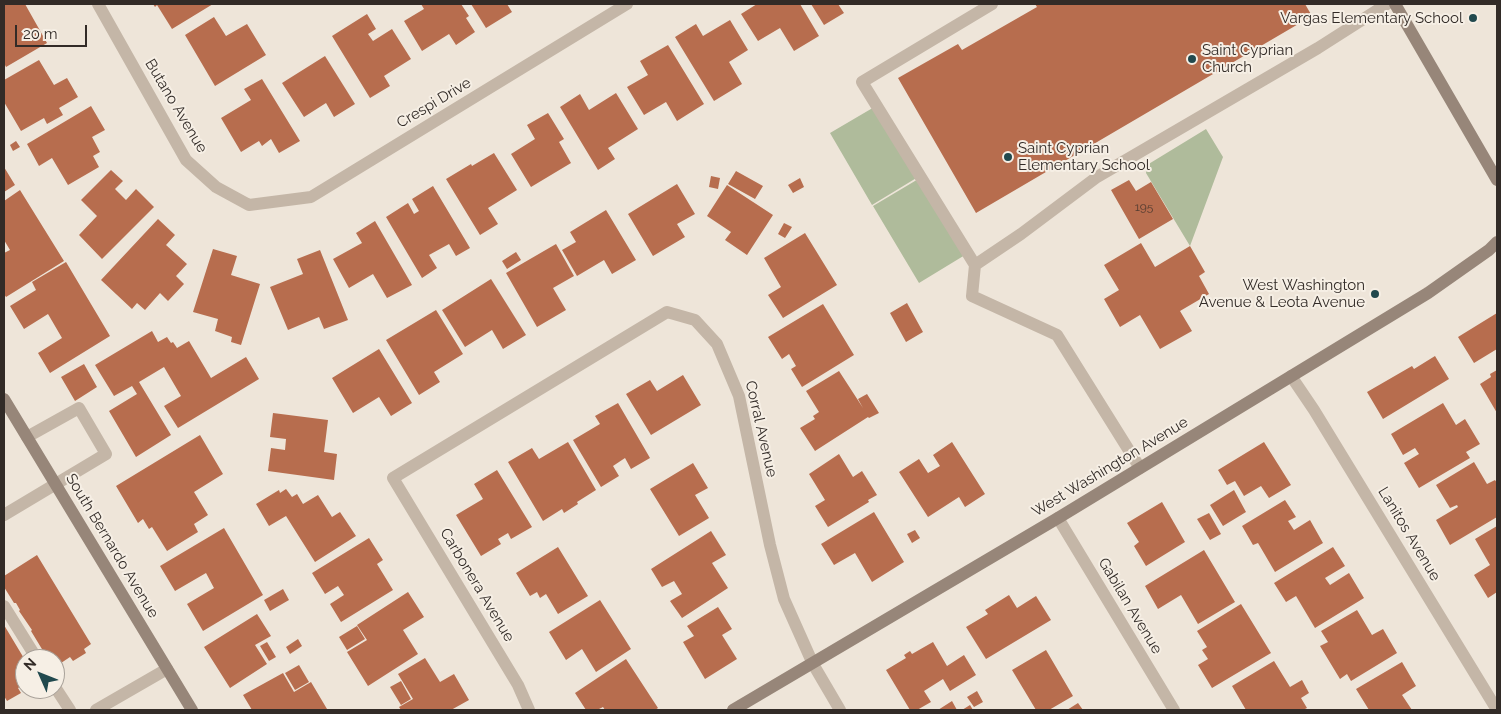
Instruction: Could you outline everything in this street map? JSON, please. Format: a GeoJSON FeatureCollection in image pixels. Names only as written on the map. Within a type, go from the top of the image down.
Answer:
{"type":"FeatureCollection","features":[{"type":"Feature","properties":{"kind":"street","name":"Butano Avenue"},"geometry":{"type":"LineString","coordinates":[[98,4],[186,160],[216,186],[249,205]]}},
{"type":"Feature","properties":{"kind":"street","name":"Crespi Drive"},"geometry":{"type":"LineString","coordinates":[[249,205],[311,198],[627,4]]}},
{"type":"Feature","properties":{"kind":"street"},"geometry":{"type":"LineString","coordinates":[[992,4],[862,82],[975,265],[972,296],[1057,336],[1140,468]]}},
{"type":"Feature","properties":{"kind":"street"},"geometry":{"type":"LineString","coordinates":[[975,265],[1021,234],[1097,177],[1318,48],[1387,4]]}},
{"type":"Feature","properties":{"kind":"street"},"geometry":{"type":"LineString","coordinates":[[1395,4],[1497,180]]}},
{"type":"Feature","properties":{"kind":"street","name":"West Washington Avenue"},"geometry":{"type":"LineString","coordinates":[[733,710],[1058,518],[1428,293],[1489,250],[1497,242]]}},
{"type":"Feature","properties":{"kind":"street","name":"Corral Avenue"},"geometry":{"type":"LineString","coordinates":[[394,478],[667,312],[695,320],[717,344],[739,396],[774,563],[784,598],[813,664],[840,710]]}},
{"type":"Feature","properties":{"kind":"street","name":"Lanitos Avenue"},"geometry":{"type":"LineString","coordinates":[[1291,376],[1314,410],[1497,710]]}},
{"type":"Feature","properties":{"kind":"street","name":"South Bernardo Avenue"},"geometry":{"type":"LineString","coordinates":[[4,399],[192,710]]}},
{"type":"Feature","properties":{"kind":"street"},"geometry":{"type":"LineString","coordinates":[[4,515],[106,454],[79,408],[27,437]]}},
{"type":"Feature","properties":{"kind":"street","name":"Carbonera Avenue"},"geometry":{"type":"LineString","coordinates":[[394,478],[518,685],[529,710]]}},
{"type":"Feature","properties":{"kind":"street","name":"Gabilan Avenue"},"geometry":{"type":"LineString","coordinates":[[1058,518],[1174,710]]}},
{"type":"Feature","properties":{"kind":"street"},"geometry":{"type":"LineString","coordinates":[[4,606],[31,649]]}},
{"type":"Feature","properties":{"kind":"street"},"geometry":{"type":"LineString","coordinates":[[96,710],[167,669]]}},
{"type":"Feature","properties":{"kind":"street"},"geometry":{"type":"LineString","coordinates":[[63,699],[70,710]]}},
{"type":"Feature","properties":{"kind":"green space"},"geometry":{"type":"Polygon","coordinates":[[[876,106],[918,177],[872,205],[830,133],[876,106]]]}},
{"type":"Feature","properties":{"kind":"green space"},"geometry":{"type":"Polygon","coordinates":[[[1206,129],[1223,157],[1190,246],[1146,173],[1147,165],[1206,129]]]}},
{"type":"Feature","properties":{"kind":"green space"},"geometry":{"type":"Polygon","coordinates":[[[920,178],[965,255],[919,283],[873,206],[920,178]]]}},
{"type":"Feature","properties":{"kind":"building"},"geometry":{"type":"Polygon","coordinates":[[[4,4],[25,4],[47,43],[6,67],[4,63],[4,4]]]}},
{"type":"Feature","properties":{"kind":"building"},"geometry":{"type":"Polygon","coordinates":[[[153,4],[213,4],[172,29],[157,5],[155,7],[153,4]]]}},
{"type":"Feature","properties":{"kind":"building"},"geometry":{"type":"Polygon","coordinates":[[[421,4],[461,4],[469,16],[466,18],[475,32],[456,45],[449,34],[422,51],[404,21],[424,9],[421,4]]]}},
{"type":"Feature","properties":{"kind":"building"},"geometry":{"type":"Polygon","coordinates":[[[471,4],[507,4],[512,12],[486,28],[471,4]]]}},
{"type":"Feature","properties":{"kind":"building"},"geometry":{"type":"Polygon","coordinates":[[[757,4],[800,4],[819,36],[794,51],[780,28],[758,41],[741,14],[757,4]]]}},
{"type":"Feature","properties":{"kind":"building"},"geometry":{"type":"Polygon","coordinates":[[[811,4],[838,4],[844,13],[824,25],[811,4]]]}},
{"type":"Feature","properties":{"kind":"building","name":"Saint Cyprian Elementary School"},"geometry":{"type":"Polygon","coordinates":[[[1035,4],[1305,4],[1312,16],[976,213],[898,78],[958,44],[962,50],[1037,7],[1035,4]]]}},
{"type":"Feature","properties":{"kind":"building"},"geometry":{"type":"Polygon","coordinates":[[[367,14],[376,29],[368,34],[373,41],[392,29],[411,59],[384,76],[390,86],[370,98],[332,36],[367,14]]]}},
{"type":"Feature","properties":{"kind":"building"},"geometry":{"type":"Polygon","coordinates":[[[214,17],[226,36],[247,24],[266,55],[215,86],[185,35],[214,17]]]}},
{"type":"Feature","properties":{"kind":"building"},"geometry":{"type":"Polygon","coordinates":[[[730,20],[748,50],[729,62],[742,84],[714,101],[675,37],[696,24],[703,36],[730,20]]]}},
{"type":"Feature","properties":{"kind":"building"},"geometry":{"type":"Polygon","coordinates":[[[668,45],[704,104],[677,121],[666,102],[644,115],[627,87],[648,75],[640,61],[668,45]]]}},
{"type":"Feature","properties":{"kind":"building"},"geometry":{"type":"Polygon","coordinates":[[[325,56],[355,104],[334,117],[326,103],[304,117],[282,83],[325,56]]]}},
{"type":"Feature","properties":{"kind":"building"},"geometry":{"type":"Polygon","coordinates":[[[39,60],[54,85],[67,78],[78,97],[59,108],[63,115],[47,124],[44,118],[21,131],[4,102],[4,80],[39,60]]]}},
{"type":"Feature","properties":{"kind":"building"},"geometry":{"type":"Polygon","coordinates":[[[262,79],[300,141],[279,153],[271,139],[262,146],[259,141],[241,152],[221,118],[251,100],[244,89],[262,79]]]}},
{"type":"Feature","properties":{"kind":"building"},"geometry":{"type":"Polygon","coordinates":[[[616,93],[638,129],[608,148],[615,159],[598,170],[560,107],[580,94],[589,110],[616,93]]]}},
{"type":"Feature","properties":{"kind":"building"},"geometry":{"type":"Polygon","coordinates":[[[91,106],[105,130],[92,137],[100,152],[93,156],[99,167],[68,185],[52,158],[39,166],[27,144],[91,106]]]}},
{"type":"Feature","properties":{"kind":"building"},"geometry":{"type":"Polygon","coordinates":[[[548,113],[564,139],[559,142],[571,163],[531,187],[511,154],[535,139],[527,125],[548,113]]]}},
{"type":"Feature","properties":{"kind":"building"},"geometry":{"type":"Polygon","coordinates":[[[16,141],[20,147],[13,151],[10,145],[16,141]]]}},
{"type":"Feature","properties":{"kind":"building"},"geometry":{"type":"Polygon","coordinates":[[[494,153],[517,190],[488,208],[498,224],[480,235],[446,179],[494,153]]]}},
{"type":"Feature","properties":{"kind":"building"},"geometry":{"type":"Polygon","coordinates":[[[4,167],[15,185],[4,192],[4,167]]]}},
{"type":"Feature","properties":{"kind":"building"},"geometry":{"type":"Polygon","coordinates":[[[111,170],[123,181],[115,189],[126,200],[136,189],[154,207],[102,259],[79,235],[97,216],[81,200],[111,170]]]}},
{"type":"Feature","properties":{"kind":"building"},"geometry":{"type":"Polygon","coordinates":[[[736,171],[763,186],[755,199],[728,184],[736,171]]]}},
{"type":"Feature","properties":{"kind":"building"},"geometry":{"type":"Polygon","coordinates":[[[711,176],[720,178],[718,189],[709,187],[711,176]]]}},
{"type":"Feature","properties":{"kind":"building"},"geometry":{"type":"Polygon","coordinates":[[[800,178],[804,187],[793,193],[788,185],[800,178]]]}},
{"type":"Feature","properties":{"kind":"building"},"geometry":{"type":"Polygon","coordinates":[[[1129,180],[1136,191],[1151,182],[1173,219],[1139,239],[1111,190],[1129,180]]]}},
{"type":"Feature","properties":{"kind":"building"},"geometry":{"type":"Polygon","coordinates":[[[677,184],[695,214],[677,224],[685,237],[653,256],[628,214],[677,184]]]}},
{"type":"Feature","properties":{"kind":"building"},"geometry":{"type":"Polygon","coordinates":[[[727,185],[773,215],[747,255],[725,240],[731,232],[707,216],[727,185]]]}},
{"type":"Feature","properties":{"kind":"building"},"geometry":{"type":"Polygon","coordinates":[[[433,186],[470,248],[456,256],[449,244],[429,255],[437,268],[422,278],[386,217],[408,203],[414,214],[419,211],[412,199],[433,186]]]}},
{"type":"Feature","properties":{"kind":"building"},"geometry":{"type":"Polygon","coordinates":[[[20,190],[64,261],[6,297],[4,294],[4,253],[10,250],[4,240],[4,201],[20,190]]]}},
{"type":"Feature","properties":{"kind":"building"},"geometry":{"type":"Polygon","coordinates":[[[606,210],[636,260],[612,274],[604,260],[577,276],[562,250],[576,242],[570,232],[606,210]]]}},
{"type":"Feature","properties":{"kind":"building"},"geometry":{"type":"Polygon","coordinates":[[[158,219],[175,235],[166,245],[187,264],[176,276],[184,284],[168,301],[160,293],[145,310],[137,303],[132,309],[101,280],[158,219]]]}},
{"type":"Feature","properties":{"kind":"building"},"geometry":{"type":"Polygon","coordinates":[[[375,221],[412,285],[387,298],[373,274],[349,288],[333,259],[362,243],[356,233],[375,221]]]}},
{"type":"Feature","properties":{"kind":"building"},"geometry":{"type":"Polygon","coordinates":[[[784,223],[792,227],[785,238],[778,234],[784,223]]]}},
{"type":"Feature","properties":{"kind":"building"},"geometry":{"type":"Polygon","coordinates":[[[805,233],[837,285],[783,318],[768,295],[781,287],[764,258],[805,233]]]}},
{"type":"Feature","properties":{"kind":"building"},"geometry":{"type":"Polygon","coordinates":[[[1141,243],[1155,267],[1190,246],[1205,272],[1199,276],[1209,294],[1180,311],[1192,331],[1160,349],[1140,315],[1120,327],[1104,299],[1119,290],[1104,265],[1141,243]]]}},
{"type":"Feature","properties":{"kind":"building"},"geometry":{"type":"Polygon","coordinates":[[[556,244],[574,276],[553,288],[566,310],[537,327],[506,273],[556,244]]]}},
{"type":"Feature","properties":{"kind":"building"},"geometry":{"type":"Polygon","coordinates":[[[213,249],[237,256],[231,275],[260,284],[241,345],[231,342],[232,337],[215,331],[218,319],[193,312],[213,249]]]}},
{"type":"Feature","properties":{"kind":"building"},"geometry":{"type":"Polygon","coordinates":[[[320,250],[348,320],[324,329],[319,317],[288,330],[270,287],[303,274],[297,259],[320,250]]]}},
{"type":"Feature","properties":{"kind":"building"},"geometry":{"type":"Polygon","coordinates":[[[516,252],[521,260],[507,269],[502,261],[516,252]]]}},
{"type":"Feature","properties":{"kind":"building"},"geometry":{"type":"Polygon","coordinates":[[[66,262],[110,336],[50,373],[38,353],[62,338],[48,314],[24,329],[10,306],[36,290],[32,282],[66,262]]]}},
{"type":"Feature","properties":{"kind":"building"},"geometry":{"type":"Polygon","coordinates":[[[491,279],[526,335],[503,349],[492,330],[465,347],[442,310],[491,279]]]}},
{"type":"Feature","properties":{"kind":"building"},"geometry":{"type":"Polygon","coordinates":[[[907,303],[923,332],[906,342],[890,313],[907,303]]]}},
{"type":"Feature","properties":{"kind":"building"},"geometry":{"type":"Polygon","coordinates":[[[823,304],[854,355],[802,387],[791,369],[796,366],[789,354],[782,359],[768,337],[823,304]]]}},
{"type":"Feature","properties":{"kind":"building"},"geometry":{"type":"Polygon","coordinates":[[[436,310],[463,354],[434,372],[440,382],[419,395],[386,340],[436,310]]]}},
{"type":"Feature","properties":{"kind":"building"},"geometry":{"type":"Polygon","coordinates":[[[1497,313],[1497,349],[1474,363],[1458,337],[1497,313]]]}},
{"type":"Feature","properties":{"kind":"building"},"geometry":{"type":"Polygon","coordinates":[[[152,331],[158,342],[167,337],[177,348],[189,341],[211,378],[246,357],[259,379],[178,428],[164,406],[181,396],[164,367],[139,382],[171,435],[136,457],[109,411],[137,394],[132,386],[114,396],[95,365],[152,331]]]}},
{"type":"Feature","properties":{"kind":"building"},"geometry":{"type":"Polygon","coordinates":[[[379,349],[412,403],[391,416],[379,397],[353,413],[332,378],[379,349]]]}},
{"type":"Feature","properties":{"kind":"building"},"geometry":{"type":"Polygon","coordinates":[[[1435,356],[1449,379],[1383,419],[1367,392],[1412,366],[1414,369],[1435,356]]]}},
{"type":"Feature","properties":{"kind":"building"},"geometry":{"type":"Polygon","coordinates":[[[84,364],[97,387],[75,401],[61,377],[84,364]]]}},
{"type":"Feature","properties":{"kind":"building"},"geometry":{"type":"Polygon","coordinates":[[[1497,370],[1497,413],[1480,384],[1491,377],[1490,374],[1497,370]]]}},
{"type":"Feature","properties":{"kind":"building"},"geometry":{"type":"Polygon","coordinates":[[[839,371],[863,408],[858,399],[867,394],[879,413],[868,417],[815,451],[800,428],[815,419],[813,416],[819,412],[806,391],[839,371]]]}},
{"type":"Feature","properties":{"kind":"building"},"geometry":{"type":"Polygon","coordinates":[[[683,375],[701,405],[651,435],[626,394],[650,380],[657,391],[683,375]]]}},
{"type":"Feature","properties":{"kind":"building"},"geometry":{"type":"Polygon","coordinates":[[[618,403],[650,458],[631,469],[625,458],[613,466],[619,476],[601,487],[573,440],[600,424],[595,416],[618,403]]]}},
{"type":"Feature","properties":{"kind":"building"},"geometry":{"type":"Polygon","coordinates":[[[1443,403],[1456,425],[1465,419],[1480,444],[1466,452],[1470,458],[1419,488],[1404,463],[1419,454],[1415,448],[1403,455],[1391,434],[1443,403]]]}},
{"type":"Feature","properties":{"kind":"building"},"geometry":{"type":"Polygon","coordinates":[[[273,413],[328,420],[324,452],[337,454],[334,480],[268,471],[271,448],[285,450],[286,439],[270,437],[273,413]]]}},
{"type":"Feature","properties":{"kind":"building"},"geometry":{"type":"Polygon","coordinates":[[[200,435],[223,474],[194,492],[208,515],[194,524],[198,532],[167,551],[152,527],[149,529],[143,519],[138,523],[116,486],[200,435]]]}},
{"type":"Feature","properties":{"kind":"building"},"geometry":{"type":"Polygon","coordinates":[[[568,442],[596,490],[564,513],[562,509],[543,521],[508,462],[532,448],[539,459],[568,442]]]}},
{"type":"Feature","properties":{"kind":"building"},"geometry":{"type":"Polygon","coordinates":[[[952,442],[985,494],[965,507],[959,497],[928,517],[899,472],[919,459],[928,473],[940,466],[933,455],[952,442]]]}},
{"type":"Feature","properties":{"kind":"building"},"geometry":{"type":"Polygon","coordinates":[[[1264,442],[1291,485],[1269,498],[1261,486],[1244,496],[1235,481],[1227,485],[1218,470],[1264,442]]]}},
{"type":"Feature","properties":{"kind":"building"},"geometry":{"type":"Polygon","coordinates":[[[839,454],[853,477],[862,471],[877,495],[828,527],[815,506],[825,500],[809,474],[839,454]]]}},
{"type":"Feature","properties":{"kind":"building"},"geometry":{"type":"Polygon","coordinates":[[[1474,462],[1487,484],[1495,480],[1497,483],[1497,517],[1450,545],[1436,520],[1458,507],[1457,505],[1450,508],[1436,485],[1474,462]]]}},
{"type":"Feature","properties":{"kind":"building"},"geometry":{"type":"Polygon","coordinates":[[[693,463],[708,488],[695,495],[709,518],[679,536],[650,489],[693,463]]]}},
{"type":"Feature","properties":{"kind":"building"},"geometry":{"type":"Polygon","coordinates":[[[497,470],[532,527],[511,539],[508,533],[498,539],[501,544],[481,556],[456,515],[483,499],[474,484],[497,470]]]}},
{"type":"Feature","properties":{"kind":"building"},"geometry":{"type":"Polygon","coordinates":[[[286,489],[292,497],[297,494],[303,504],[318,495],[332,517],[340,512],[356,536],[315,562],[286,516],[269,526],[256,504],[279,490],[280,493],[286,489]]]}},
{"type":"Feature","properties":{"kind":"building"},"geometry":{"type":"Polygon","coordinates":[[[1234,490],[1246,512],[1223,526],[1210,505],[1234,490]]]}},
{"type":"Feature","properties":{"kind":"building"},"geometry":{"type":"Polygon","coordinates":[[[1285,500],[1296,517],[1288,521],[1294,530],[1310,520],[1323,543],[1275,572],[1258,543],[1253,545],[1242,526],[1285,500]]]}},
{"type":"Feature","properties":{"kind":"building"},"geometry":{"type":"Polygon","coordinates":[[[1162,502],[1185,542],[1146,566],[1134,546],[1139,542],[1127,523],[1162,502]]]}},
{"type":"Feature","properties":{"kind":"building"},"geometry":{"type":"Polygon","coordinates":[[[874,512],[904,562],[872,582],[855,553],[834,565],[821,544],[874,512]]]}},
{"type":"Feature","properties":{"kind":"building"},"geometry":{"type":"Polygon","coordinates":[[[1209,513],[1221,534],[1210,540],[1197,519],[1209,513]]]}},
{"type":"Feature","properties":{"kind":"building"},"geometry":{"type":"Polygon","coordinates":[[[1497,526],[1497,592],[1488,598],[1474,575],[1490,565],[1475,539],[1497,526]]]}},
{"type":"Feature","properties":{"kind":"building"},"geometry":{"type":"Polygon","coordinates":[[[224,528],[263,595],[203,631],[187,604],[214,588],[206,573],[175,591],[160,566],[224,528]]]}},
{"type":"Feature","properties":{"kind":"building"},"geometry":{"type":"Polygon","coordinates":[[[915,530],[920,538],[912,543],[907,534],[915,530]]]}},
{"type":"Feature","properties":{"kind":"building"},"geometry":{"type":"Polygon","coordinates":[[[711,531],[726,555],[712,563],[728,588],[682,618],[670,601],[682,594],[674,581],[662,587],[651,569],[711,531]]]}},
{"type":"Feature","properties":{"kind":"building"},"geometry":{"type":"Polygon","coordinates":[[[369,538],[383,560],[377,564],[393,590],[341,622],[330,604],[344,595],[338,586],[325,594],[312,573],[369,538]]]}},
{"type":"Feature","properties":{"kind":"building"},"geometry":{"type":"Polygon","coordinates":[[[558,547],[588,596],[558,614],[546,594],[540,598],[537,592],[530,596],[516,573],[558,547]]]}},
{"type":"Feature","properties":{"kind":"building"},"geometry":{"type":"Polygon","coordinates":[[[1333,547],[1345,566],[1325,578],[1330,585],[1349,573],[1364,598],[1315,628],[1296,596],[1286,602],[1274,583],[1333,547]]]}},
{"type":"Feature","properties":{"kind":"building"},"geometry":{"type":"Polygon","coordinates":[[[1204,550],[1235,602],[1198,624],[1181,595],[1158,609],[1145,586],[1204,550]]]}},
{"type":"Feature","properties":{"kind":"building"},"geometry":{"type":"Polygon","coordinates":[[[37,555],[91,644],[84,649],[86,653],[73,661],[70,657],[65,660],[65,649],[42,649],[16,603],[14,603],[4,587],[4,576],[37,555]]]}},
{"type":"Feature","properties":{"kind":"building"},"geometry":{"type":"Polygon","coordinates":[[[283,589],[289,600],[270,611],[264,600],[283,589]]]}},
{"type":"Feature","properties":{"kind":"building"},"geometry":{"type":"Polygon","coordinates":[[[408,592],[424,617],[403,630],[418,654],[368,686],[347,652],[367,640],[357,625],[408,592]]]}},
{"type":"Feature","properties":{"kind":"building"},"geometry":{"type":"Polygon","coordinates":[[[1009,595],[1017,608],[1036,596],[1051,620],[986,659],[966,627],[988,614],[985,610],[1009,595]]]}},
{"type":"Feature","properties":{"kind":"building"},"geometry":{"type":"Polygon","coordinates":[[[600,600],[631,649],[596,672],[582,649],[566,660],[549,632],[600,600]]]}},
{"type":"Feature","properties":{"kind":"building"},"geometry":{"type":"Polygon","coordinates":[[[1241,604],[1271,653],[1212,688],[1198,665],[1208,659],[1202,650],[1207,647],[1197,631],[1241,604]]]}},
{"type":"Feature","properties":{"kind":"building"},"geometry":{"type":"Polygon","coordinates":[[[718,607],[732,629],[722,635],[737,659],[705,679],[683,642],[694,636],[687,626],[718,607]]]}},
{"type":"Feature","properties":{"kind":"building"},"geometry":{"type":"Polygon","coordinates":[[[1357,610],[1372,635],[1383,629],[1397,653],[1351,681],[1347,674],[1340,679],[1320,646],[1328,642],[1321,631],[1357,610]]]}},
{"type":"Feature","properties":{"kind":"building"},"geometry":{"type":"Polygon","coordinates":[[[257,614],[271,636],[255,645],[267,664],[230,688],[204,647],[257,614]]]}},
{"type":"Feature","properties":{"kind":"building"},"geometry":{"type":"Polygon","coordinates":[[[4,625],[18,649],[15,649],[15,696],[7,701],[4,696],[4,625]]]}},
{"type":"Feature","properties":{"kind":"building"},"geometry":{"type":"Polygon","coordinates":[[[357,626],[365,639],[347,650],[339,637],[357,626]]]}},
{"type":"Feature","properties":{"kind":"building"},"geometry":{"type":"Polygon","coordinates":[[[298,639],[302,646],[290,654],[286,647],[298,639]]]}},
{"type":"Feature","properties":{"kind":"building"},"geometry":{"type":"Polygon","coordinates":[[[267,642],[276,657],[269,661],[260,646],[267,642]]]}},
{"type":"Feature","properties":{"kind":"building"},"geometry":{"type":"Polygon","coordinates":[[[933,642],[947,666],[964,655],[976,675],[950,691],[943,679],[924,691],[931,702],[917,710],[910,710],[886,670],[906,658],[904,655],[910,651],[912,654],[933,642]]]}},
{"type":"Feature","properties":{"kind":"building"},"geometry":{"type":"Polygon","coordinates":[[[1046,650],[1073,696],[1049,710],[1036,710],[1012,670],[1046,650]]]}},
{"type":"Feature","properties":{"kind":"building"},"geometry":{"type":"Polygon","coordinates":[[[425,658],[440,682],[454,674],[469,700],[451,710],[401,710],[399,707],[413,699],[398,674],[425,658]]]}},
{"type":"Feature","properties":{"kind":"building"},"geometry":{"type":"Polygon","coordinates":[[[626,659],[658,708],[655,710],[605,710],[603,707],[597,710],[586,710],[575,693],[626,659]]]}},
{"type":"Feature","properties":{"kind":"building"},"geometry":{"type":"Polygon","coordinates":[[[1274,661],[1290,687],[1302,680],[1309,693],[1301,698],[1307,708],[1303,710],[1246,710],[1232,686],[1274,661]]]}},
{"type":"Feature","properties":{"kind":"building"},"geometry":{"type":"Polygon","coordinates":[[[1402,662],[1416,686],[1402,695],[1412,710],[1369,710],[1356,689],[1402,662]]]}},
{"type":"Feature","properties":{"kind":"building"},"geometry":{"type":"Polygon","coordinates":[[[299,665],[309,682],[295,690],[285,673],[299,665]]]}},
{"type":"Feature","properties":{"kind":"building"},"geometry":{"type":"Polygon","coordinates":[[[283,673],[294,692],[311,682],[327,709],[252,710],[243,695],[283,673]]]}},
{"type":"Feature","properties":{"kind":"building"},"geometry":{"type":"Polygon","coordinates":[[[401,681],[411,699],[401,705],[390,687],[401,681]]]}},
{"type":"Feature","properties":{"kind":"building"},"geometry":{"type":"Polygon","coordinates":[[[977,691],[983,702],[974,707],[967,697],[977,691]]]}},
{"type":"Feature","properties":{"kind":"building"},"geometry":{"type":"Polygon","coordinates":[[[952,701],[957,710],[938,710],[952,701]]]}},
{"type":"Feature","properties":{"kind":"building"},"geometry":{"type":"Polygon","coordinates":[[[1078,703],[1083,710],[1067,710],[1078,703]]]}},
{"type":"Feature","properties":{"kind":"building"},"geometry":{"type":"Polygon","coordinates":[[[970,705],[973,710],[962,710],[970,705]]]}},
{"type":"Feature","properties":{"kind":"place","name":"Vargas Elementary School"},"geometry":{"type":"Point","coordinates":[1473,18]}},
{"type":"Feature","properties":{"kind":"place","name":"Saint Cyprian Church"},"geometry":{"type":"Point","coordinates":[1192,59]}},
{"type":"Feature","properties":{"kind":"place","name":"Saint Cyprian Elementary School"},"geometry":{"type":"Point","coordinates":[1008,157]}},
{"type":"Feature","properties":{"kind":"place","name":"West Washington Avenue & Leota Avenue"},"geometry":{"type":"Point","coordinates":[1375,294]}}]}
